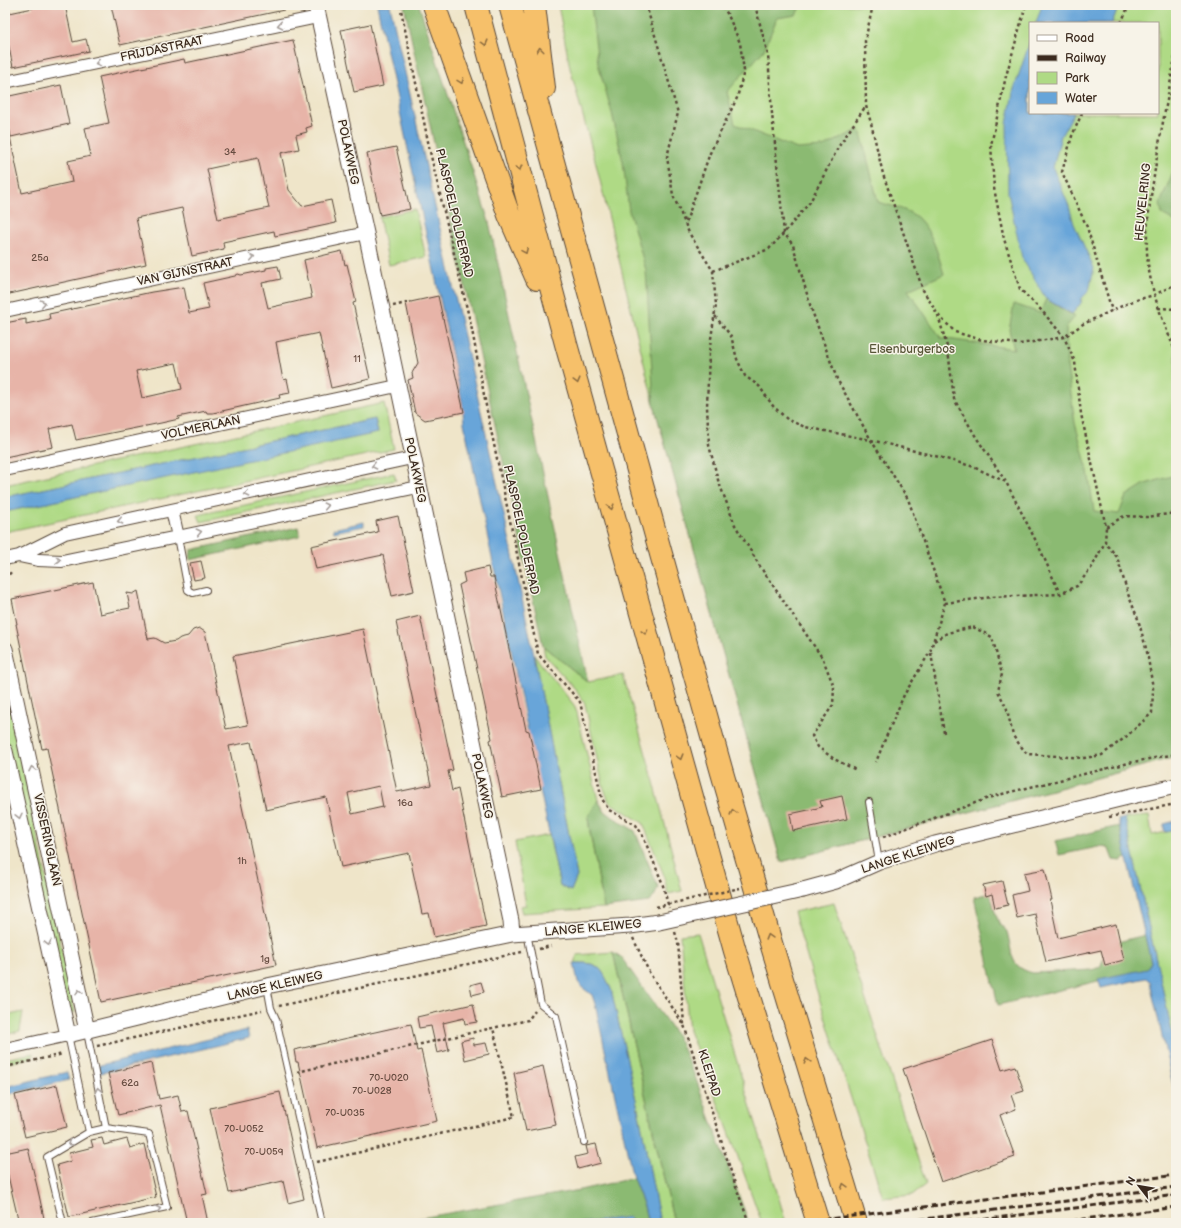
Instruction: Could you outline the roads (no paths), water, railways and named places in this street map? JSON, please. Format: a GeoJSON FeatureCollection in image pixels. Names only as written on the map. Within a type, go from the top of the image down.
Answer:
{"type":"FeatureCollection","features":[{"type":"Feature","properties":{"kind":"highway"},"geometry":{"type":"LineString","coordinates":[[434,5],[509,215],[566,344]]}},
{"type":"Feature","properties":{"kind":"highway"},"geometry":{"type":"LineString","coordinates":[[476,5],[566,344],[734,951],[818,1223]]}},
{"type":"Feature","properties":{"kind":"highway"},"geometry":{"type":"LineString","coordinates":[[510,5],[660,554],[771,943],[856,1223]]}},
{"type":"Feature","properties":{"kind":"highway"},"geometry":{"type":"LineString","coordinates":[[534,5],[552,159]]}},
{"type":"Feature","properties":{"kind":"street","name":"FRIJDASTRAAT"},"geometry":{"type":"LineString","coordinates":[[6,78],[317,11]]}},
{"type":"Feature","properties":{"kind":"street","name":"POLAKWEG"},"geometry":{"type":"LineString","coordinates":[[317,11],[366,233],[418,487],[511,921],[520,934]]}},
{"type":"Feature","properties":{"kind":"street","name":"VAN GIJNSTRAAT"},"geometry":{"type":"LineString","coordinates":[[5,311],[366,233]]}},
{"type":"Feature","properties":{"kind":"street","name":"VOLMERLAAN"},"geometry":{"type":"LineString","coordinates":[[5,470],[397,386]]}},
{"type":"Feature","properties":{"kind":"street"},"geometry":{"type":"LineString","coordinates":[[5,558],[20,556],[65,533],[412,458]]}},
{"type":"Feature","properties":{"kind":"street"},"geometry":{"type":"LineString","coordinates":[[20,556],[38,560],[62,561],[418,487]]}},
{"type":"Feature","properties":{"kind":"street"},"geometry":{"type":"LineString","coordinates":[[172,510],[178,537]]}},
{"type":"Feature","properties":{"kind":"street","name":"VISSERINGLAAN"},"geometry":{"type":"LineString","coordinates":[[5,649],[87,1031]]}},
{"type":"Feature","properties":{"kind":"street","name":"VISSERINGLAAN"},"geometry":{"type":"LineString","coordinates":[[5,751],[68,1035]]}},
{"type":"Feature","properties":{"kind":"street","name":"LANGE KLEIWEG"},"geometry":{"type":"LineString","coordinates":[[5,1049],[87,1031],[267,986],[520,934],[630,926],[659,922],[803,890],[836,881],[878,862],[935,844],[1176,786]]}},
{"type":"Feature","properties":{"kind":"lane"},"geometry":{"type":"LineString","coordinates":[[178,537],[188,590],[193,593],[206,590]]}},
{"type":"Feature","properties":{"kind":"lane"},"geometry":{"type":"LineString","coordinates":[[869,802],[878,862]]}},
{"type":"Feature","properties":{"kind":"lane"},"geometry":{"type":"LineString","coordinates":[[520,934],[530,950],[541,1004],[556,1016],[584,1142]]}},
{"type":"Feature","properties":{"kind":"lane"},"geometry":{"type":"LineString","coordinates":[[267,986],[271,1008],[276,1019],[322,1223]]}},
{"type":"Feature","properties":{"kind":"lane"},"geometry":{"type":"LineString","coordinates":[[87,1031],[106,1128]]}},
{"type":"Feature","properties":{"kind":"lane"},"geometry":{"type":"LineString","coordinates":[[68,1035],[89,1132]]}},
{"type":"Feature","properties":{"kind":"lane"},"geometry":{"type":"LineString","coordinates":[[62,1223],[47,1157],[89,1132],[106,1128],[149,1134],[167,1207],[92,1223]]}},
{"type":"Feature","properties":{"kind":"water"},"geometry":{"type":"Polygon","coordinates":[[[377,5],[390,5],[507,528],[534,655],[577,876],[571,891],[560,886],[464,423],[462,401],[377,5]]]}},
{"type":"Feature","properties":{"kind":"water"},"geometry":{"type":"Polygon","coordinates":[[[1042,5],[1119,5],[1112,22],[1036,22],[1042,5]]]}},
{"type":"Feature","properties":{"kind":"water"},"geometry":{"type":"Polygon","coordinates":[[[1029,44],[1029,114],[1073,114],[1061,136],[1053,168],[1069,206],[1074,224],[1094,268],[1089,291],[1082,298],[1081,303],[1072,314],[1046,299],[1022,258],[1008,193],[1007,124],[1013,92],[1029,44]]]}},
{"type":"Feature","properties":{"kind":"water"},"geometry":{"type":"Polygon","coordinates":[[[375,419],[378,433],[5,512],[5,497],[375,419]]]}},
{"type":"Feature","properties":{"kind":"water"},"geometry":{"type":"Polygon","coordinates":[[[364,522],[364,526],[334,532],[333,529],[364,522]]]}},
{"type":"Feature","properties":{"kind":"water"},"geometry":{"type":"Polygon","coordinates":[[[1125,818],[1176,1050],[1176,1099],[1150,982],[1146,978],[1101,988],[1098,979],[1147,969],[1151,962],[1118,820],[1125,818]]]}},
{"type":"Feature","properties":{"kind":"water"},"geometry":{"type":"Polygon","coordinates":[[[1176,821],[1176,830],[1167,832],[1164,831],[1164,824],[1176,821]]]}},
{"type":"Feature","properties":{"kind":"water"},"geometry":{"type":"Polygon","coordinates":[[[574,963],[589,964],[598,967],[605,976],[611,989],[639,1113],[660,1223],[648,1223],[644,1206],[633,1178],[595,1004],[592,995],[578,982],[574,963]]]}},
{"type":"Feature","properties":{"kind":"water"},"geometry":{"type":"Polygon","coordinates":[[[247,1030],[249,1038],[97,1074],[96,1066],[247,1030]]]}},
{"type":"Feature","properties":{"kind":"water"},"geometry":{"type":"Polygon","coordinates":[[[67,1072],[69,1080],[5,1095],[5,1087],[67,1072]]]}},
{"type":"Feature","properties":{"kind":"water"},"geometry":{"type":"Polygon","coordinates":[[[630,1217],[631,1223],[581,1223],[630,1217]]]}},
{"type":"Feature","properties":{"kind":"tram line"},"geometry":{"type":"LineString","coordinates":[[5,693],[10,714]]}},
{"type":"Feature","properties":{"kind":"railway"},"geometry":{"type":"LineString","coordinates":[[797,1223],[1176,1175]]}},
{"type":"Feature","properties":{"kind":"railway"},"geometry":{"type":"LineString","coordinates":[[893,1223],[1176,1187]]}},
{"type":"Feature","properties":{"kind":"railway"},"geometry":{"type":"LineString","coordinates":[[957,1223],[1176,1195]]}},
{"type":"Feature","properties":{"kind":"railway"},"geometry":{"type":"LineString","coordinates":[[1054,1223],[1176,1207]]}},
{"type":"Feature","properties":{"kind":"park label","name":"Elsenburgerbos"},"geometry":{"type":"Point","coordinates":[912,349]}}]}
